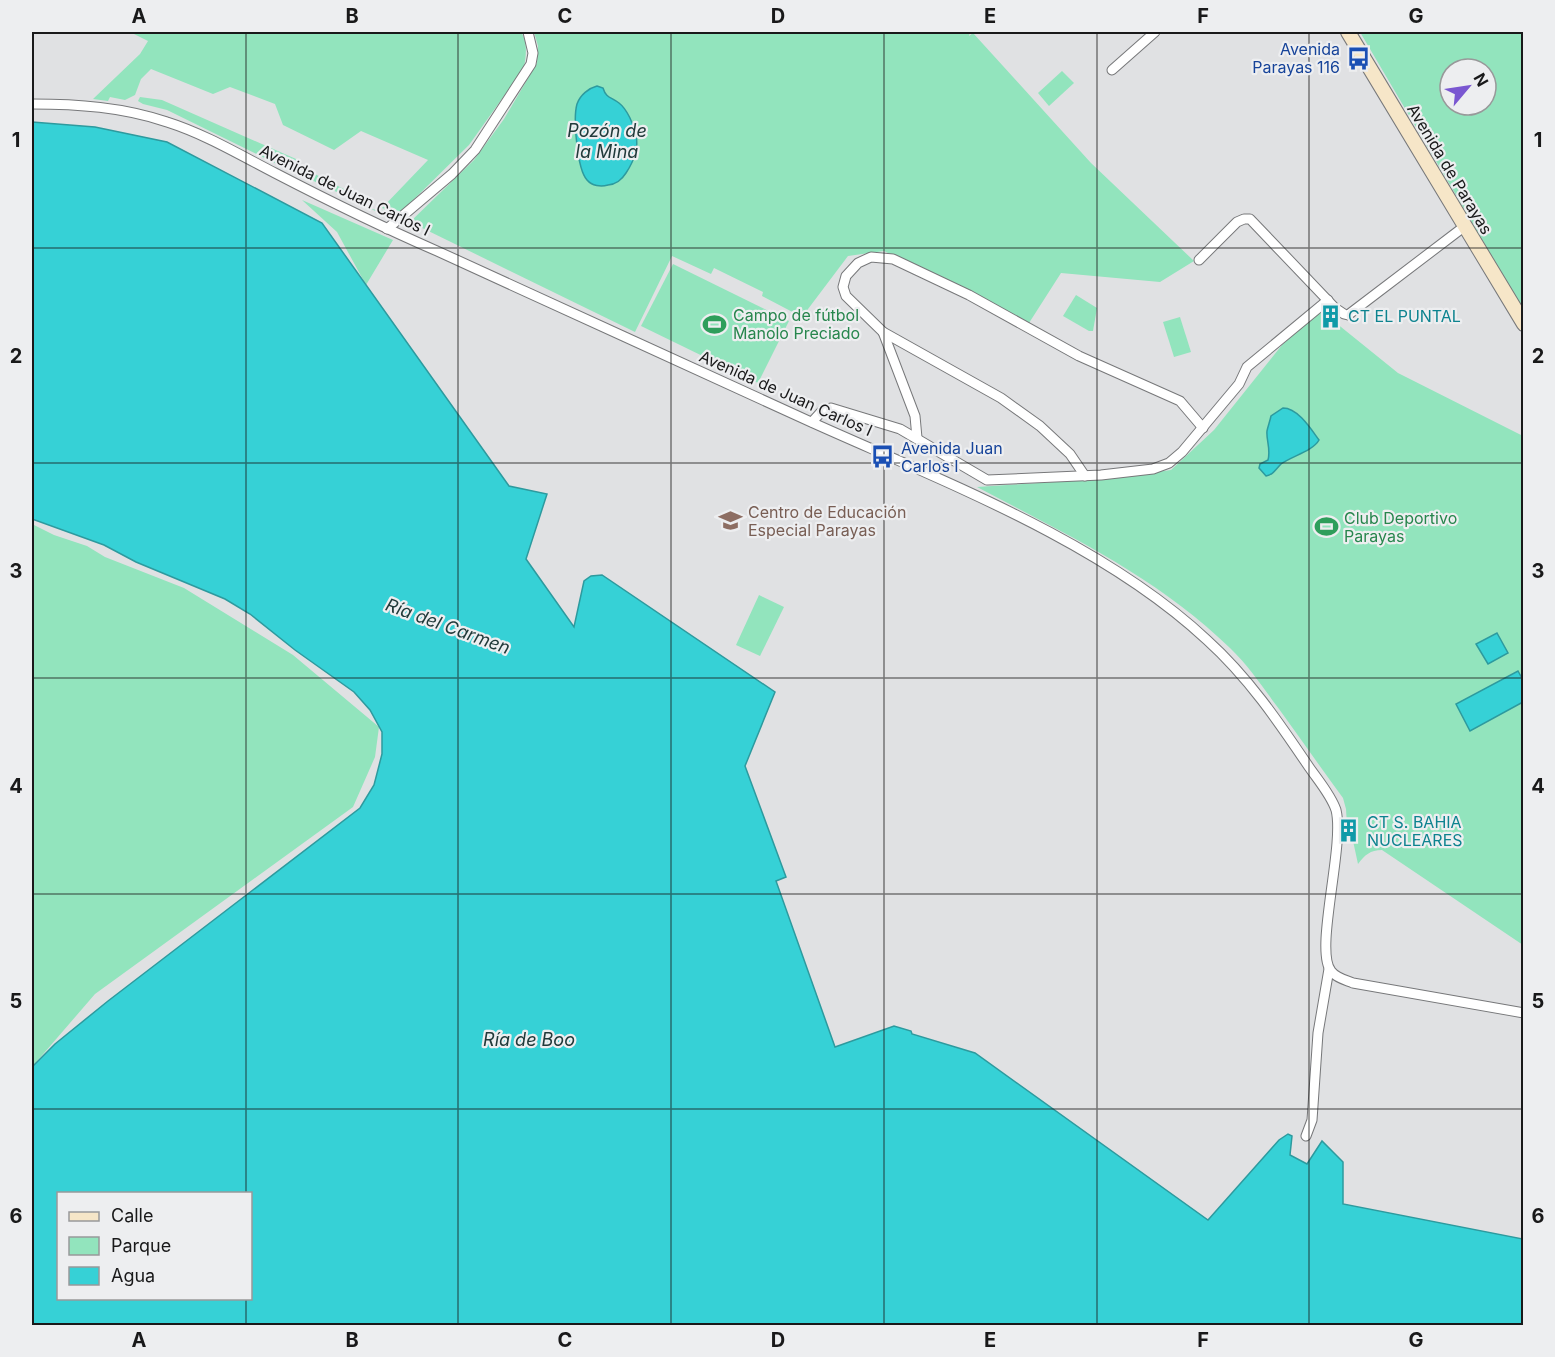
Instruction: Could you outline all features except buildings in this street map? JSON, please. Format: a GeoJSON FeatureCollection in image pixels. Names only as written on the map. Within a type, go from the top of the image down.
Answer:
{"type":"FeatureCollection","features":[{"type":"Feature","properties":{"kind":"street"},"geometry":{"type":"LineString","coordinates":[[387,229],[452,174],[475,150],[531,64],[533,52],[528,32]]}},
{"type":"Feature","properties":{"kind":"street"},"geometry":{"type":"LineString","coordinates":[[1112,70],[1155,32]]}},
{"type":"Feature","properties":{"kind":"street","name":"Avenida de Parayas"},"geometry":{"type":"LineString","coordinates":[[1348,32],[1524,324]]}},
{"type":"Feature","properties":{"kind":"street","name":"Avenida de Juan Carlos I"},"geometry":{"type":"LineString","coordinates":[[32,104],[65,104],[112,109],[151,117],[186,128],[387,229],[916,467],[1068,543],[1148,592],[1190,623],[1229,660],[1272,711],[1326,791],[1336,811],[1335,865],[1326,936],[1326,960],[1329,969],[1318,1034],[1312,1120],[1306,1136]]}},
{"type":"Feature","properties":{"kind":"street"},"geometry":{"type":"LineString","coordinates":[[1199,260],[1237,222],[1250,219],[1328,300],[1348,315],[1355,312],[1465,226]]}},
{"type":"Feature","properties":{"kind":"street"},"geometry":{"type":"LineString","coordinates":[[1085,476],[1071,454],[1001,398],[883,332],[844,293],[844,282],[849,271],[867,258],[893,259],[969,295],[1079,356],[1180,400],[1203,428]]}},
{"type":"Feature","properties":{"kind":"street"},"geometry":{"type":"LineString","coordinates":[[812,422],[822,411],[831,408],[900,429],[987,480],[1085,476],[1153,469],[1176,457],[1203,428],[1239,384],[1247,367],[1328,300]]}},
{"type":"Feature","properties":{"kind":"street"},"geometry":{"type":"LineString","coordinates":[[883,332],[915,416],[917,438]]}},
{"type":"Feature","properties":{"kind":"street"},"geometry":{"type":"LineString","coordinates":[[1329,969],[1335,976],[1353,983],[1524,1013]]}},
{"type":"Feature","properties":{"kind":"green space"},"geometry":{"type":"Polygon","coordinates":[[[130,32],[521,32],[525,40],[526,54],[524,68],[469,145],[399,214],[391,211],[393,215],[389,217],[371,209],[383,211],[385,209],[382,208],[428,160],[361,131],[334,150],[283,125],[275,104],[230,87],[213,94],[151,69],[141,79],[135,95],[125,100],[110,97],[108,101],[93,99],[140,54],[148,41],[130,32]]]}},
{"type":"Feature","properties":{"kind":"green space"},"geometry":{"type":"Polygon","coordinates":[[[534,32],[970,32],[969,36],[973,33],[1091,163],[1194,261],[1160,282],[1061,273],[1029,323],[884,251],[848,256],[802,317],[762,296],[763,292],[714,268],[711,274],[672,256],[635,332],[410,222],[474,160],[504,119],[537,63],[538,46],[534,32]]]}},
{"type":"Feature","properties":{"kind":"green space"},"geometry":{"type":"Polygon","coordinates":[[[1360,32],[1523,32],[1523,309],[1360,32]]]}},
{"type":"Feature","properties":{"kind":"green space"},"geometry":{"type":"Polygon","coordinates":[[[1062,71],[1074,83],[1049,106],[1038,93],[1062,71]]]}},
{"type":"Feature","properties":{"kind":"green space"},"geometry":{"type":"Polygon","coordinates":[[[140,97],[162,100],[296,159],[298,164],[291,171],[167,110],[143,104],[138,101],[140,97]]]}},
{"type":"Feature","properties":{"kind":"green space"},"geometry":{"type":"Polygon","coordinates":[[[309,171],[361,198],[364,202],[362,204],[301,175],[309,171]]]}},
{"type":"Feature","properties":{"kind":"green space"},"geometry":{"type":"Polygon","coordinates":[[[302,200],[393,240],[366,285],[337,232],[302,200]]]}},
{"type":"Feature","properties":{"kind":"green space","name":"Campo de fútbol Manolo Preciado"},"geometry":{"type":"Polygon","coordinates":[[[673,264],[789,321],[758,383],[641,326],[673,264]]]}},
{"type":"Feature","properties":{"kind":"green space"},"geometry":{"type":"Polygon","coordinates":[[[1076,295],[1097,308],[1093,331],[1063,316],[1076,295]]]}},
{"type":"Feature","properties":{"kind":"green space","name":"Club Deportivo Parayas"},"geometry":{"type":"Polygon","coordinates":[[[1320,310],[1398,373],[1523,436],[1523,945],[1382,850],[1368,854],[1358,864],[1350,827],[1347,826],[1343,798],[1256,677],[1230,648],[1172,600],[1110,558],[977,487],[1114,478],[1171,470],[1214,430],[1282,345],[1320,310]]]}},
{"type":"Feature","properties":{"kind":"green space"},"geometry":{"type":"Polygon","coordinates":[[[1180,317],[1191,352],[1174,357],[1163,322],[1180,317]]]}},
{"type":"Feature","properties":{"kind":"green space"},"geometry":{"type":"Polygon","coordinates":[[[32,524],[54,535],[87,546],[105,557],[184,588],[293,655],[379,727],[375,757],[353,807],[95,994],[32,1067],[32,524]]]}},
{"type":"Feature","properties":{"kind":"green space"},"geometry":{"type":"Polygon","coordinates":[[[759,595],[784,607],[760,656],[736,645],[759,595]]]}},
{"type":"Feature","properties":{"kind":"water","name":"Pozón de la Mina"},"geometry":{"type":"Polygon","coordinates":[[[597,86],[603,88],[607,96],[625,109],[634,127],[637,140],[635,155],[624,176],[616,183],[602,186],[591,184],[584,174],[578,155],[576,131],[578,101],[585,92],[597,86]]]}},
{"type":"Feature","properties":{"kind":"water","name":"Ría de Boo"},"geometry":{"type":"Polygon","coordinates":[[[32,122],[95,127],[167,142],[322,223],[509,486],[547,494],[526,559],[574,627],[584,581],[591,576],[602,575],[775,692],[745,766],[786,877],[776,881],[835,1047],[894,1026],[911,1031],[912,1034],[975,1053],[1208,1220],[1279,1140],[1288,1134],[1292,1136],[1290,1155],[1307,1164],[1322,1141],[1343,1162],[1343,1204],[1523,1239],[1523,1325],[32,1325],[32,1067],[55,1044],[108,1001],[360,808],[374,785],[382,754],[382,732],[370,710],[354,692],[295,650],[250,614],[225,599],[136,562],[104,545],[32,519],[32,122]]]}},
{"type":"Feature","properties":{"kind":"water"},"geometry":{"type":"Polygon","coordinates":[[[1283,408],[1299,415],[1319,440],[1312,447],[1281,464],[1273,473],[1266,476],[1259,468],[1260,464],[1268,460],[1267,429],[1271,416],[1283,408]]]}},
{"type":"Feature","properties":{"kind":"water"},"geometry":{"type":"Polygon","coordinates":[[[1497,633],[1508,653],[1488,664],[1476,644],[1497,633]]]}},
{"type":"Feature","properties":{"kind":"water"},"geometry":{"type":"Polygon","coordinates":[[[1518,671],[1523,680],[1523,702],[1470,731],[1456,704],[1518,671]]]}},
{"type":"Feature","properties":{"kind":"place","name":"Avenida Parayas 116"},"geometry":{"type":"Point","coordinates":[1358,58]}},
{"type":"Feature","properties":{"kind":"place","name":"CT EL PUNTAL"},"geometry":{"type":"Point","coordinates":[1330,316]}},
{"type":"Feature","properties":{"kind":"place","name":"Campo de fútbol Manolo Preciado"},"geometry":{"type":"Point","coordinates":[715,324]}},
{"type":"Feature","properties":{"kind":"place","name":"Avenida Juan Carlos I"},"geometry":{"type":"Point","coordinates":[883,457]}},
{"type":"Feature","properties":{"kind":"place","name":"Centro de Educación Especial Parayas"},"geometry":{"type":"Point","coordinates":[730,521]}},
{"type":"Feature","properties":{"kind":"place","name":"Club Deportivo Parayas"},"geometry":{"type":"Point","coordinates":[1326,527]}},
{"type":"Feature","properties":{"kind":"place","name":"CT S. BAHIA NUCLEARES"},"geometry":{"type":"Point","coordinates":[1349,831]}},
{"type":"Feature","properties":{"kind":"water label","name":"Ría del Carmen"},"geometry":{"type":"Point","coordinates":[448,626]}}]}
